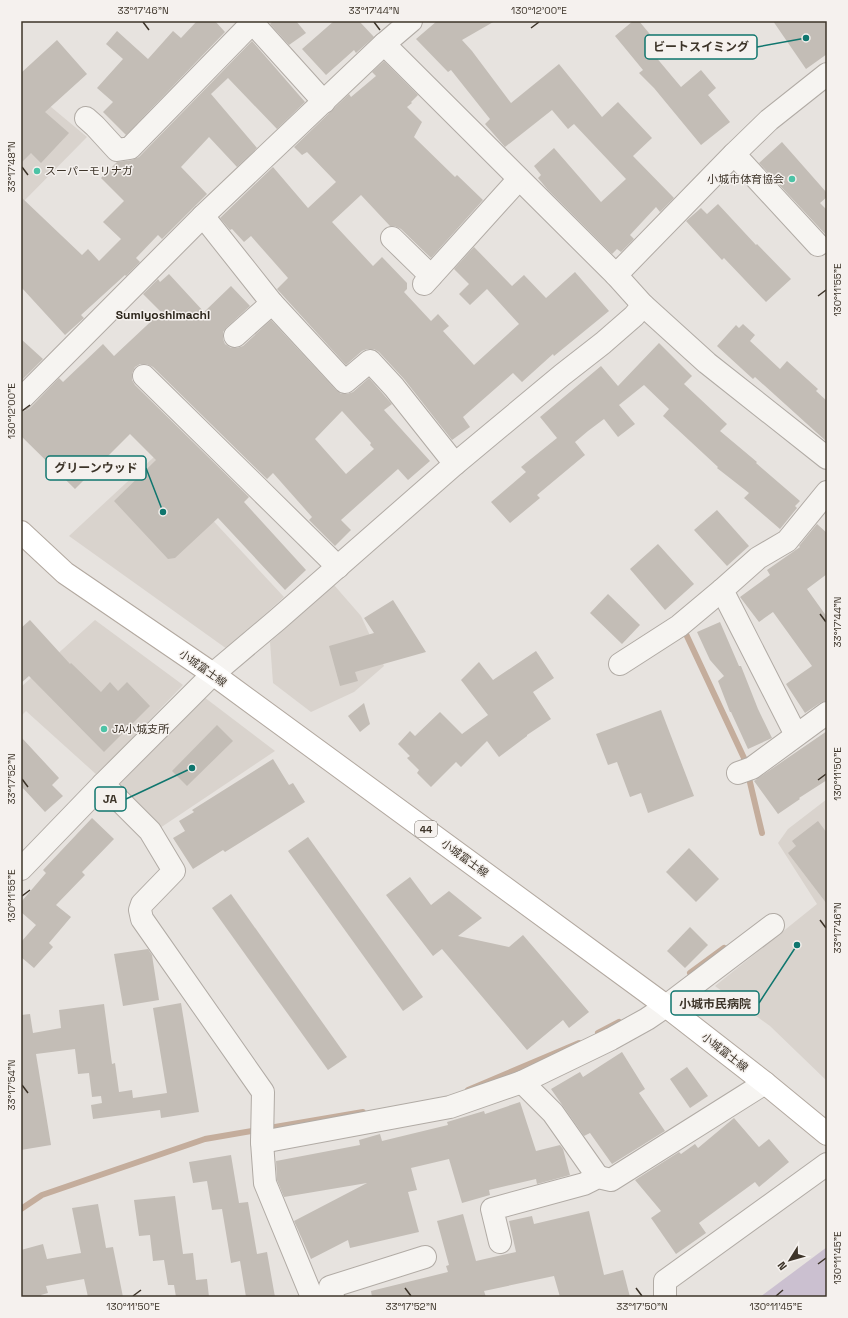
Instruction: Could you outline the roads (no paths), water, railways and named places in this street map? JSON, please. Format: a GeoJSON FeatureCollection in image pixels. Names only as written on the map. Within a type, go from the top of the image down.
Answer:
{"type":"FeatureCollection","features":[{"type":"Feature","properties":{"kind":"main road","name":"小城富士線"},"geometry":{"type":"LineString","coordinates":[[21,532],[65,572],[213,674],[666,1006],[765,1083],[827,1134]]}},
{"type":"Feature","properties":{"kind":"street"},"geometry":{"type":"LineString","coordinates":[[21,399],[203,216],[384,44],[412,21]]}},
{"type":"Feature","properties":{"kind":"street"},"geometry":{"type":"LineString","coordinates":[[86,118],[117,150],[130,148],[251,22],[324,102]]}},
{"type":"Feature","properties":{"kind":"street"},"geometry":{"type":"LineString","coordinates":[[384,44],[616,275],[643,305],[707,363],[827,458]]}},
{"type":"Feature","properties":{"kind":"street"},"geometry":{"type":"LineString","coordinates":[[616,275],[769,120],[827,74]]}},
{"type":"Feature","properties":{"kind":"street"},"geometry":{"type":"LineString","coordinates":[[734,154],[818,245]]}},
{"type":"Feature","properties":{"kind":"street"},"geometry":{"type":"LineString","coordinates":[[392,238],[427,280],[519,179]]}},
{"type":"Feature","properties":{"kind":"street"},"geometry":{"type":"LineString","coordinates":[[203,216],[272,303],[345,382],[370,361],[394,387],[455,464]]}},
{"type":"Feature","properties":{"kind":"street"},"geometry":{"type":"LineString","coordinates":[[235,336],[272,303]]}},
{"type":"Feature","properties":{"kind":"street"},"geometry":{"type":"LineString","coordinates":[[21,868],[213,674],[278,620],[455,464],[603,343],[634,316],[643,305]]}},
{"type":"Feature","properties":{"kind":"street"},"geometry":{"type":"LineString","coordinates":[[144,376],[338,567]]}},
{"type":"Feature","properties":{"kind":"street"},"geometry":{"type":"LineString","coordinates":[[620,664],[679,626],[758,558],[786,541],[827,492]]}},
{"type":"Feature","properties":{"kind":"street"},"geometry":{"type":"LineString","coordinates":[[722,590],[796,735]]}},
{"type":"Feature","properties":{"kind":"street"},"geometry":{"type":"LineString","coordinates":[[745,770],[827,713]]}},
{"type":"Feature","properties":{"kind":"street"},"geometry":{"type":"LineString","coordinates":[[103,784],[150,831],[174,871],[142,904],[140,910],[142,919],[263,1092],[262,1132],[265,1183],[312,1297]]}},
{"type":"Feature","properties":{"kind":"street"},"geometry":{"type":"LineString","coordinates":[[262,1132],[450,1107],[522,1082],[611,1039],[666,1006],[774,925]]}},
{"type":"Feature","properties":{"kind":"street"},"geometry":{"type":"LineString","coordinates":[[522,1082],[553,1113],[598,1177]]}},
{"type":"Feature","properties":{"kind":"street"},"geometry":{"type":"LineString","coordinates":[[500,1242],[492,1209],[584,1184],[598,1177],[611,1180],[765,1083]]}},
{"type":"Feature","properties":{"kind":"street"},"geometry":{"type":"LineString","coordinates":[[665,1297],[665,1281],[827,1164]]}},
{"type":"Feature","properties":{"kind":"street"},"geometry":{"type":"LineString","coordinates":[[333,1297],[330,1287],[424,1257]]}},
{"type":"Feature","properties":{"kind":"waterway"},"geometry":{"type":"LineString","coordinates":[[685,632],[746,765]]}},
{"type":"Feature","properties":{"kind":"waterway"},"geometry":{"type":"LineString","coordinates":[[748,774],[762,833]]}},
{"type":"Feature","properties":{"kind":"waterway"},"geometry":{"type":"LineString","coordinates":[[690,973],[724,948]]}},
{"type":"Feature","properties":{"kind":"waterway"},"geometry":{"type":"LineString","coordinates":[[598,1033],[619,1022]]}},
{"type":"Feature","properties":{"kind":"waterway"},"geometry":{"type":"LineString","coordinates":[[468,1090],[579,1043]]}},
{"type":"Feature","properties":{"kind":"waterway"},"geometry":{"type":"LineString","coordinates":[[21,1209],[42,1195],[205,1139],[363,1112]]}},
{"type":"Feature","properties":{"kind":"place","name":"ビートスイミング"},"geometry":{"type":"Point","coordinates":[806,38]}},
{"type":"Feature","properties":{"kind":"place","name":"スーパーモリナガ"},"geometry":{"type":"Point","coordinates":[37,171]}},
{"type":"Feature","properties":{"kind":"place","name":"小城市体育協会"},"geometry":{"type":"Point","coordinates":[792,179]}},
{"type":"Feature","properties":{"kind":"place","name":"グリーンウッド"},"geometry":{"type":"Point","coordinates":[163,512]}},
{"type":"Feature","properties":{"kind":"place","name":"JA小城支所"},"geometry":{"type":"Point","coordinates":[104,729]}},
{"type":"Feature","properties":{"kind":"place","name":"JA"},"geometry":{"type":"Point","coordinates":[192,768]}},
{"type":"Feature","properties":{"kind":"place","name":"小城市民病院"},"geometry":{"type":"Point","coordinates":[797,945]}},
{"type":"Feature","properties":{"kind":"district","name":"Sumiyoshimachi"},"geometry":{"type":"Point","coordinates":[163,315]}}]}
